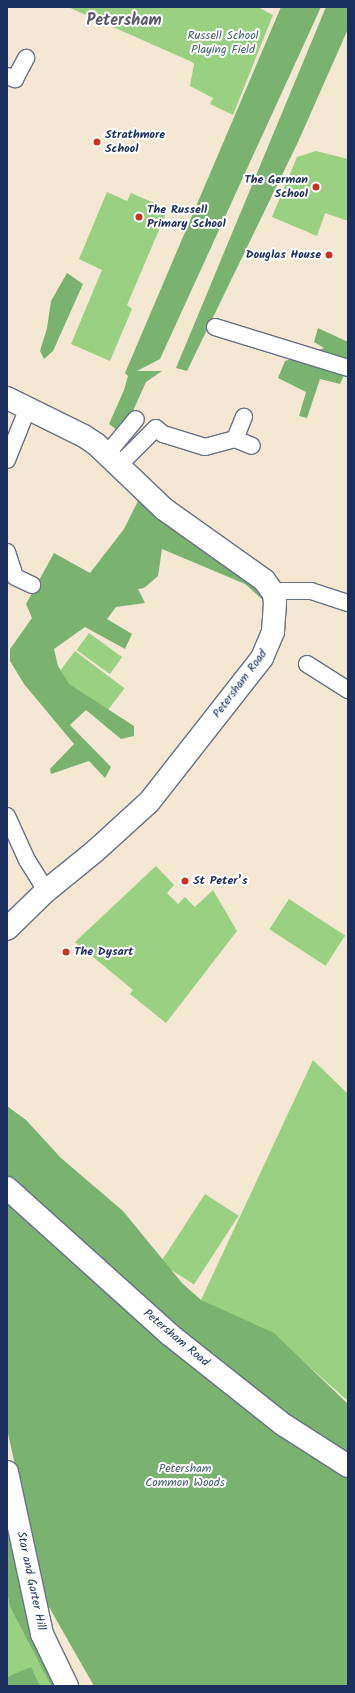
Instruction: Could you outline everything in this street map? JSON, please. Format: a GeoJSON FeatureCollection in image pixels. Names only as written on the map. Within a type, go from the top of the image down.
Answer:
{"type":"FeatureCollection","features":[{"type":"Feature","properties":{"kind":"main road"},"geometry":{"type":"LineString","coordinates":[[7,398],[27,410],[84,436],[113,460],[164,509],[264,580],[274,594]]}},
{"type":"Feature","properties":{"kind":"main road","name":"Petersham Road"},"geometry":{"type":"LineString","coordinates":[[7,929],[46,891],[142,810],[256,666],[273,632],[274,594]]}},
{"type":"Feature","properties":{"kind":"main road","name":"Petersham Road"},"geometry":{"type":"LineString","coordinates":[[10,1192],[169,1334],[284,1425],[348,1466]]}},
{"type":"Feature","properties":{"kind":"main road","name":"Star and Garter Hill"},"geometry":{"type":"LineString","coordinates":[[7,1472],[42,1634],[61,1678],[67,1686]]}},
{"type":"Feature","properties":{"kind":"street"},"geometry":{"type":"LineString","coordinates":[[7,76],[15,79],[26,58]]}},
{"type":"Feature","properties":{"kind":"street"},"geometry":{"type":"LineString","coordinates":[[215,327],[348,368]]}},
{"type":"Feature","properties":{"kind":"street"},"geometry":{"type":"LineString","coordinates":[[7,460],[27,410]]}},
{"type":"Feature","properties":{"kind":"street"},"geometry":{"type":"LineString","coordinates":[[235,439],[244,417]]}},
{"type":"Feature","properties":{"kind":"street"},"geometry":{"type":"LineString","coordinates":[[113,460],[136,419]]}},
{"type":"Feature","properties":{"kind":"street"},"geometry":{"type":"LineString","coordinates":[[113,460],[156,428],[163,434],[205,447],[235,439],[252,446]]}},
{"type":"Feature","properties":{"kind":"street"},"geometry":{"type":"LineString","coordinates":[[7,552],[15,577],[32,585]]}},
{"type":"Feature","properties":{"kind":"street"},"geometry":{"type":"LineString","coordinates":[[274,594],[283,591],[312,591],[348,603]]}},
{"type":"Feature","properties":{"kind":"street"},"geometry":{"type":"LineString","coordinates":[[307,664],[348,690]]}},
{"type":"Feature","properties":{"kind":"street"},"geometry":{"type":"LineString","coordinates":[[7,816],[27,860],[46,891]]}},
{"type":"Feature","properties":{"kind":"green space","name":"Russell School Playing Field"},"geometry":{"type":"Polygon","coordinates":[[[68,7],[258,7],[273,15],[233,115],[210,104],[213,98],[190,86],[194,64],[192,62],[68,7]]]}},
{"type":"Feature","properties":{"kind":"green space"},"geometry":{"type":"Polygon","coordinates":[[[281,7],[321,7],[160,359],[137,371],[162,371],[146,382],[128,422],[117,430],[109,424],[124,390],[128,376],[125,373],[281,7]]]}},
{"type":"Feature","properties":{"kind":"green space"},"geometry":{"type":"Polygon","coordinates":[[[326,7],[348,7],[348,29],[298,142],[187,371],[176,368],[326,7]]]}},
{"type":"Feature","properties":{"kind":"green space"},"geometry":{"type":"Polygon","coordinates":[[[316,151],[348,159],[348,221],[325,213],[317,236],[272,217],[297,157],[316,151]]]}},
{"type":"Feature","properties":{"kind":"green space"},"geometry":{"type":"Polygon","coordinates":[[[107,192],[127,201],[131,193],[168,209],[127,305],[132,309],[110,361],[71,344],[102,270],[79,259],[107,192]]]}},
{"type":"Feature","properties":{"kind":"green space"},"geometry":{"type":"Polygon","coordinates":[[[67,273],[83,284],[53,351],[44,359],[40,351],[47,328],[51,301],[67,273]]]}},
{"type":"Feature","properties":{"kind":"green space"},"geometry":{"type":"Polygon","coordinates":[[[318,328],[348,342],[348,366],[340,384],[320,379],[307,418],[299,416],[306,392],[278,378],[285,361],[324,348],[314,342],[318,328]]]}},
{"type":"Feature","properties":{"kind":"green space"},"geometry":{"type":"Polygon","coordinates":[[[140,497],[263,591],[264,601],[245,584],[162,549],[158,576],[144,588],[138,589],[145,603],[116,607],[107,619],[132,634],[125,649],[85,627],[54,649],[58,666],[69,684],[134,726],[134,736],[121,739],[86,710],[70,725],[111,767],[105,778],[89,761],[51,774],[50,769],[74,744],[24,684],[10,661],[10,649],[32,618],[26,604],[54,553],[90,573],[124,529],[140,497]]]}},
{"type":"Feature","properties":{"kind":"green space"},"geometry":{"type":"Polygon","coordinates":[[[89,633],[122,657],[110,674],[77,650],[89,633]]]}},
{"type":"Feature","properties":{"kind":"green space"},"geometry":{"type":"Polygon","coordinates":[[[75,651],[125,688],[105,714],[56,677],[75,651]]]}},
{"type":"Feature","properties":{"kind":"green space"},"geometry":{"type":"Polygon","coordinates":[[[156,866],[174,885],[167,893],[178,904],[185,897],[195,907],[213,890],[237,931],[166,1023],[130,994],[133,990],[75,942],[156,866]]]}},
{"type":"Feature","properties":{"kind":"green space"},"geometry":{"type":"Polygon","coordinates":[[[289,899],[345,935],[326,966],[269,929],[289,899]]]}},
{"type":"Feature","properties":{"kind":"green space"},"geometry":{"type":"Polygon","coordinates":[[[313,1060],[348,1094],[348,1401],[276,1337],[201,1300],[313,1060]]]}},
{"type":"Feature","properties":{"kind":"green space","name":"Petersham Common Woods"},"geometry":{"type":"Polygon","coordinates":[[[7,1106],[26,1120],[61,1158],[123,1211],[182,1283],[201,1300],[274,1333],[348,1404],[348,1686],[94,1686],[45,1600],[7,1429],[7,1106]]]}},
{"type":"Feature","properties":{"kind":"green space"},"geometry":{"type":"Polygon","coordinates":[[[205,1194],[239,1216],[194,1285],[160,1263],[205,1194]]]}},
{"type":"Feature","properties":{"kind":"green space"},"geometry":{"type":"Polygon","coordinates":[[[7,1499],[59,1686],[51,1686],[10,1607],[7,1593],[7,1499]]]}},
{"type":"Feature","properties":{"kind":"green space"},"geometry":{"type":"Polygon","coordinates":[[[7,1594],[10,1607],[51,1686],[7,1686],[7,1594]]]}},
{"type":"Feature","properties":{"kind":"green space"},"geometry":{"type":"Polygon","coordinates":[[[31,1667],[40,1686],[7,1686],[7,1677],[31,1667]]]}},
{"type":"Feature","properties":{"kind":"place","name":"Strathmore School"},"geometry":{"type":"Point","coordinates":[97,142]}},
{"type":"Feature","properties":{"kind":"place","name":"The German School"},"geometry":{"type":"Point","coordinates":[316,187]}},
{"type":"Feature","properties":{"kind":"place","name":"The Russell Primary School"},"geometry":{"type":"Point","coordinates":[139,217]}},
{"type":"Feature","properties":{"kind":"place","name":"Douglas House"},"geometry":{"type":"Point","coordinates":[329,255]}},
{"type":"Feature","properties":{"kind":"place","name":"St Peter’s"},"geometry":{"type":"Point","coordinates":[185,881]}},
{"type":"Feature","properties":{"kind":"place","name":"The Dysart"},"geometry":{"type":"Point","coordinates":[66,952]}},
{"type":"Feature","properties":{"kind":"district","name":"Petersham"},"geometry":{"type":"Point","coordinates":[124,21]}}]}
